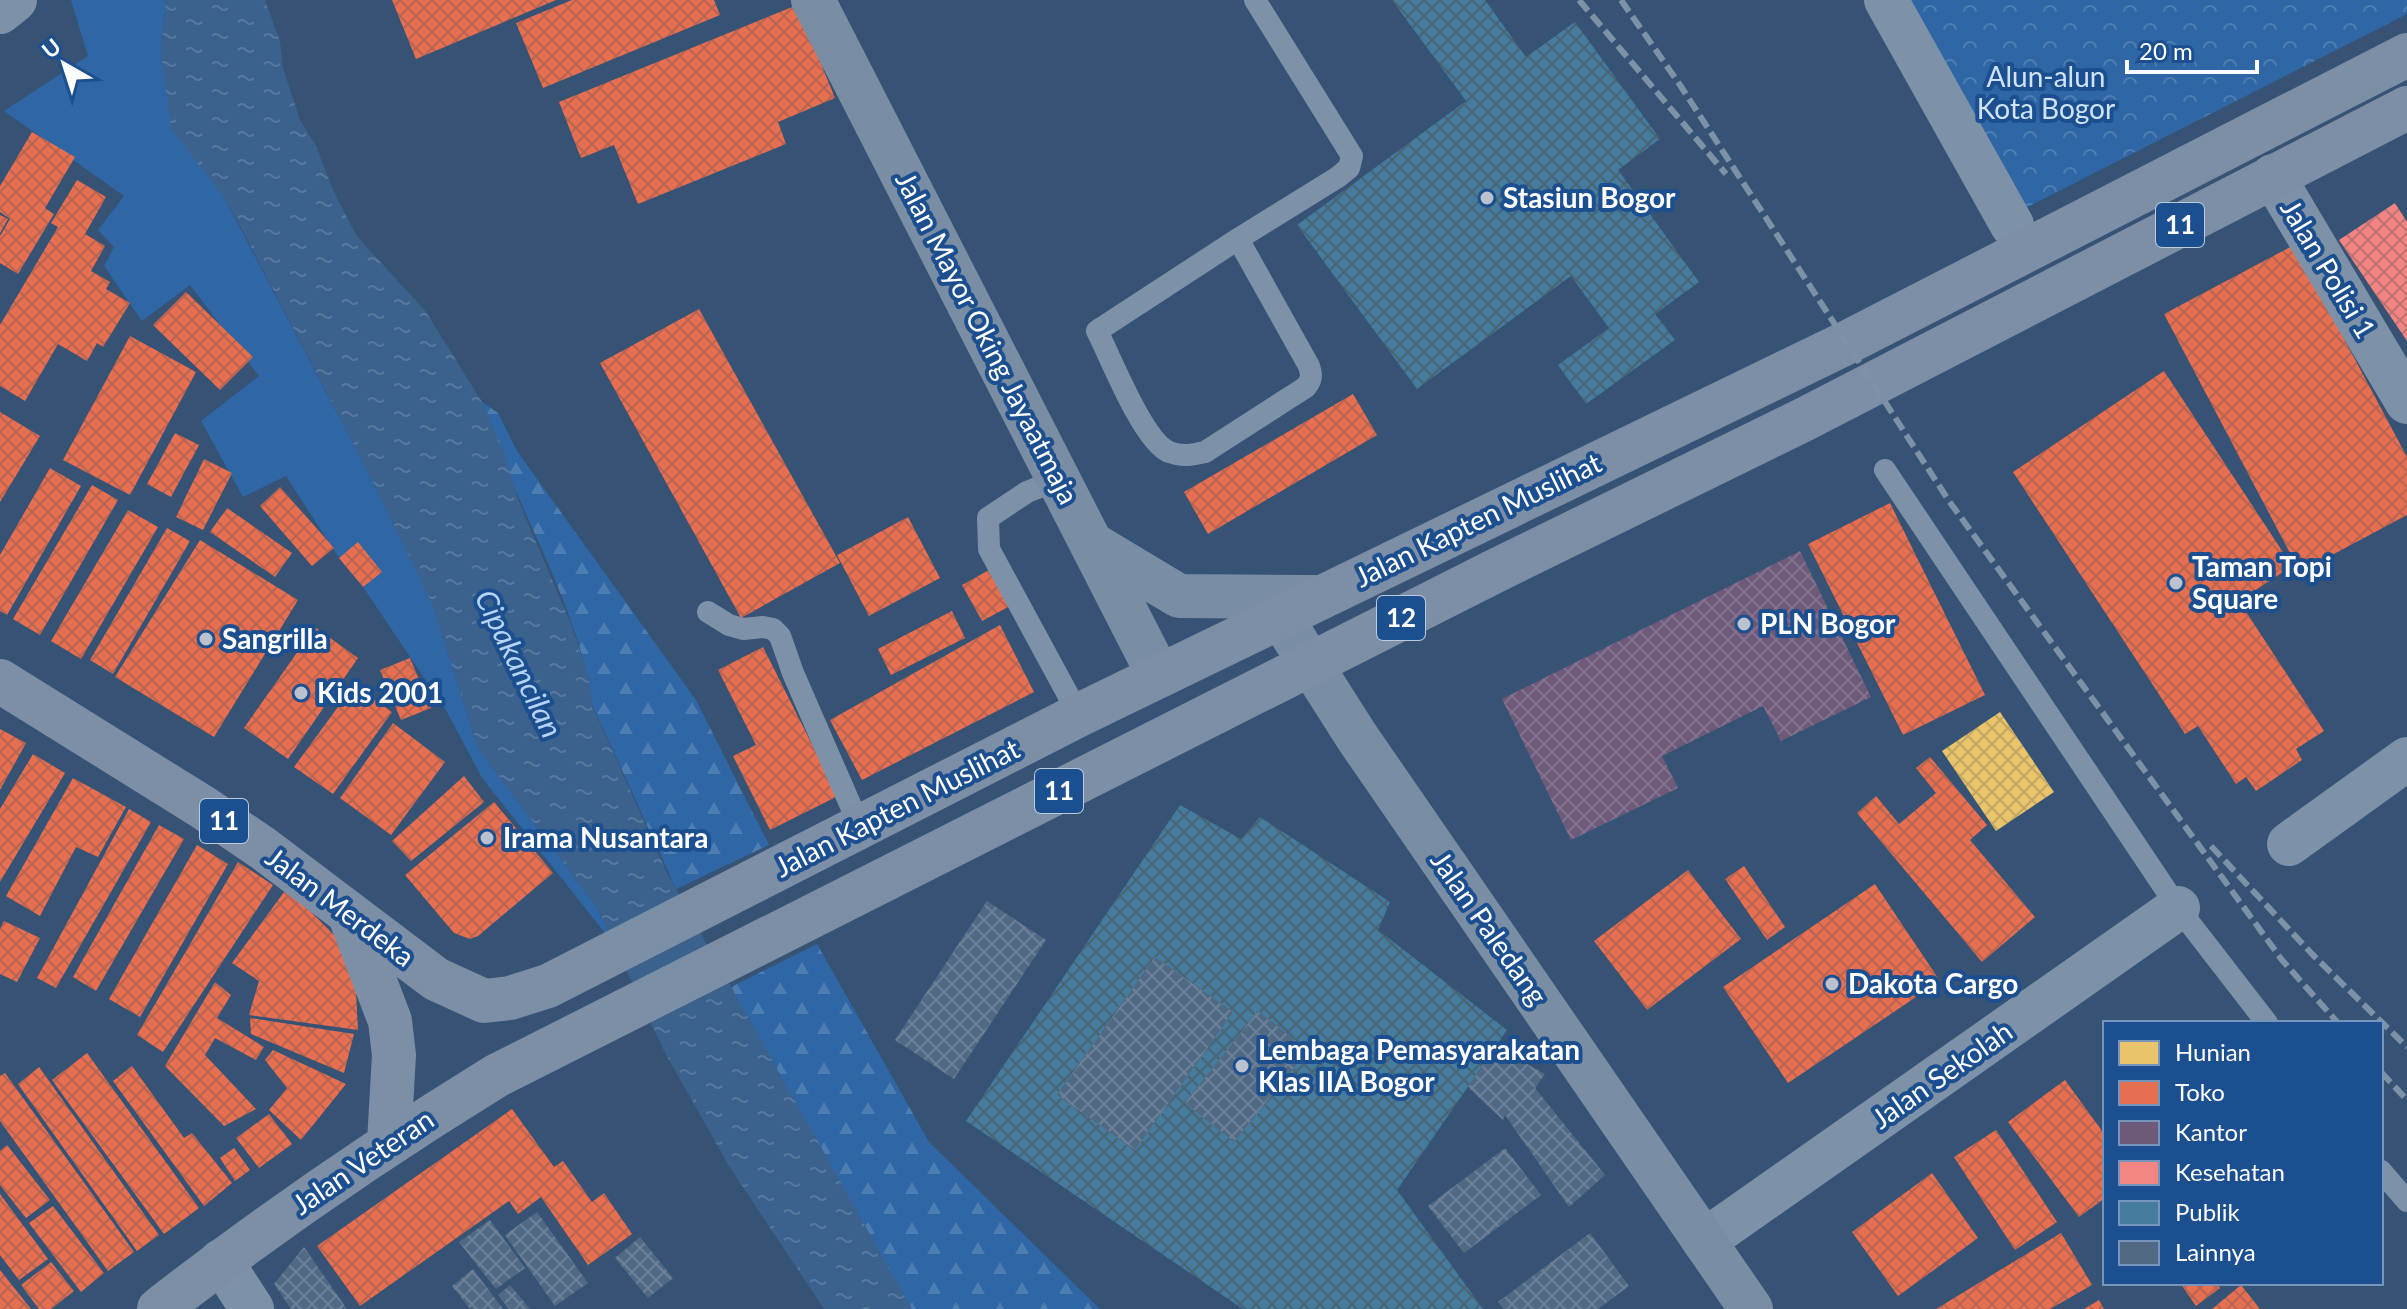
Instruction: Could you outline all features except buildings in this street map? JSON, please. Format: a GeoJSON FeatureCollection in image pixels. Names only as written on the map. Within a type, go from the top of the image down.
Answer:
{"type":"FeatureCollection","features":[{"type":"Feature","properties":{"kind":"main road","name":"Jalan Kapten Muslihat"},"geometry":{"type":"LineString","coordinates":[[436,979],[484,1001],[510,998],[548,986],[1079,715],[1846,343],[2407,55]]}},
{"type":"Feature","properties":{"kind":"main road","name":"Jalan Kapten Muslihat"},"geometry":{"type":"LineString","coordinates":[[579,1034],[1493,572],[1805,419],[2407,108]]}},
{"type":"Feature","properties":{"kind":"main road","name":"Jalan Merdeka"},"geometry":{"type":"LineString","coordinates":[[0,681],[204,808],[314,885],[350,916],[436,979]]}},
{"type":"Feature","properties":{"kind":"main road"},"geometry":{"type":"LineString","coordinates":[[350,916],[390,1021],[394,1055],[389,1142]]}},
{"type":"Feature","properties":{"kind":"main road","name":"Jalan Veteran"},"geometry":{"type":"LineString","coordinates":[[159,1309],[221,1261],[389,1142],[496,1076],[579,1034]]}},
{"type":"Feature","properties":{"kind":"street"},"geometry":{"type":"LineString","coordinates":[[0,12],[15,0]]}},
{"type":"Feature","properties":{"kind":"street","name":"Jalan Mayor Oking Jayaatmaja"},"geometry":{"type":"LineString","coordinates":[[813,0],[1159,676]]}},
{"type":"Feature","properties":{"kind":"street"},"geometry":{"type":"LineString","coordinates":[[1886,0],[2012,225]]}},
{"type":"Feature","properties":{"kind":"street","name":"Jalan Polisi 1"},"geometry":{"type":"LineString","coordinates":[[2273,176],[2407,402]]}},
{"type":"Feature","properties":{"kind":"street"},"geometry":{"type":"LineString","coordinates":[[1094,545],[1179,596],[1320,597]]}},
{"type":"Feature","properties":{"kind":"street","name":"Jalan Paledang"},"geometry":{"type":"LineString","coordinates":[[1280,616],[1751,1309]]}},
{"type":"Feature","properties":{"kind":"street"},"geometry":{"type":"LineString","coordinates":[[2289,844],[2407,759]]}},
{"type":"Feature","properties":{"kind":"street","name":"Jalan Sekolah"},"geometry":{"type":"LineString","coordinates":[[1704,1241],[2178,908]]}},
{"type":"Feature","properties":{"kind":"street"},"geometry":{"type":"LineString","coordinates":[[221,1261],[252,1309]]}},
{"type":"Feature","properties":{"kind":"lane"},"geometry":{"type":"LineString","coordinates":[[1238,239],[1309,366],[1311,381],[1205,452],[1187,457],[1166,451],[1148,435],[1097,331],[1238,239],[1338,177],[1349,168],[1352,156],[1255,0]]}},
{"type":"Feature","properties":{"kind":"lane"},"geometry":{"type":"LineString","coordinates":[[1885,470],[2178,908],[2265,1021]]}},
{"type":"Feature","properties":{"kind":"lane"},"geometry":{"type":"LineString","coordinates":[[1060,479],[1027,492],[988,518],[989,549],[1079,715]]}},
{"type":"Feature","properties":{"kind":"lane"},"geometry":{"type":"LineString","coordinates":[[708,612],[729,625],[743,629],[773,629],[780,636],[860,827]]}},
{"type":"Feature","properties":{"kind":"lane"},"geometry":{"type":"LineString","coordinates":[[2383,1173],[2407,1201]]}},
{"type":"Feature","properties":{"kind":"green space"},"geometry":{"type":"Polygon","coordinates":[[[71,0],[166,0],[161,54],[224,197],[368,472],[432,603],[478,748],[598,909],[616,947],[482,778],[447,712],[363,587],[339,558],[286,476],[243,497],[201,421],[259,376],[190,285],[142,321],[104,266],[114,247],[98,230],[124,196],[4,111],[88,56],[71,0]]]}},
{"type":"Feature","properties":{"kind":"green space","name":"Alun-alun Kota Bogor"},"geometry":{"type":"Polygon","coordinates":[[[1886,0],[2407,0],[2407,14],[2008,217],[1886,0]]]}},
{"type":"Feature","properties":{"kind":"green space"},"geometry":{"type":"Polygon","coordinates":[[[482,402],[498,413],[517,451],[696,700],[769,845],[676,889],[592,704],[581,651],[550,569],[516,491],[497,465],[489,447],[482,402]]]}},
{"type":"Feature","properties":{"kind":"green space"},"geometry":{"type":"Polygon","coordinates":[[[817,944],[929,1142],[1100,1309],[911,1309],[731,987],[817,944]]]}},
{"type":"Feature","properties":{"kind":"water","name":"Cipakancilan"},"geometry":{"type":"Polygon","coordinates":[[[166,0],[265,0],[280,41],[283,68],[300,120],[315,144],[356,235],[426,312],[482,402],[503,450],[519,502],[571,624],[589,678],[592,705],[667,873],[912,1309],[824,1309],[729,1166],[664,1051],[598,909],[478,748],[432,603],[368,472],[224,197],[171,129],[161,54],[166,0]]]}},
{"type":"Feature","properties":{"kind":"railway"},"geometry":{"type":"LineString","coordinates":[[1579,0],[1726,174]]}},
{"type":"Feature","properties":{"kind":"railway"},"geometry":{"type":"LineString","coordinates":[[1621,0],[1680,85],[1949,501],[2282,960],[2336,1021]]}},
{"type":"Feature","properties":{"kind":"railway"},"geometry":{"type":"LineString","coordinates":[[2211,846],[2313,955],[2380,1021]]}},
{"type":"Feature","properties":{"kind":"railway"},"geometry":{"type":"LineString","coordinates":[[2383,1024],[2407,1047]]}},
{"type":"Feature","properties":{"kind":"railway"},"geometry":{"type":"LineString","coordinates":[[2383,1074],[2407,1100]]}},
{"type":"Feature","properties":{"kind":"place","name":"Stasiun Bogor"},"geometry":{"type":"Point","coordinates":[1487,198]}},
{"type":"Feature","properties":{"kind":"place","name":"Taman Topi Square"},"geometry":{"type":"Point","coordinates":[2176,583]}},
{"type":"Feature","properties":{"kind":"place","name":"PLN Bogor"},"geometry":{"type":"Point","coordinates":[1744,624]}},
{"type":"Feature","properties":{"kind":"place","name":"Sangrilla"},"geometry":{"type":"Point","coordinates":[206,639]}},
{"type":"Feature","properties":{"kind":"place","name":"Kids 2001"},"geometry":{"type":"Point","coordinates":[301,693]}},
{"type":"Feature","properties":{"kind":"place","name":"Irama Nusantara"},"geometry":{"type":"Point","coordinates":[487,838]}},
{"type":"Feature","properties":{"kind":"place","name":"Dakota Cargo"},"geometry":{"type":"Point","coordinates":[1832,984]}},
{"type":"Feature","properties":{"kind":"place","name":"Lembaga Pemasyarakatan Klas IIA Bogor"},"geometry":{"type":"Point","coordinates":[1242,1066]}}]}
